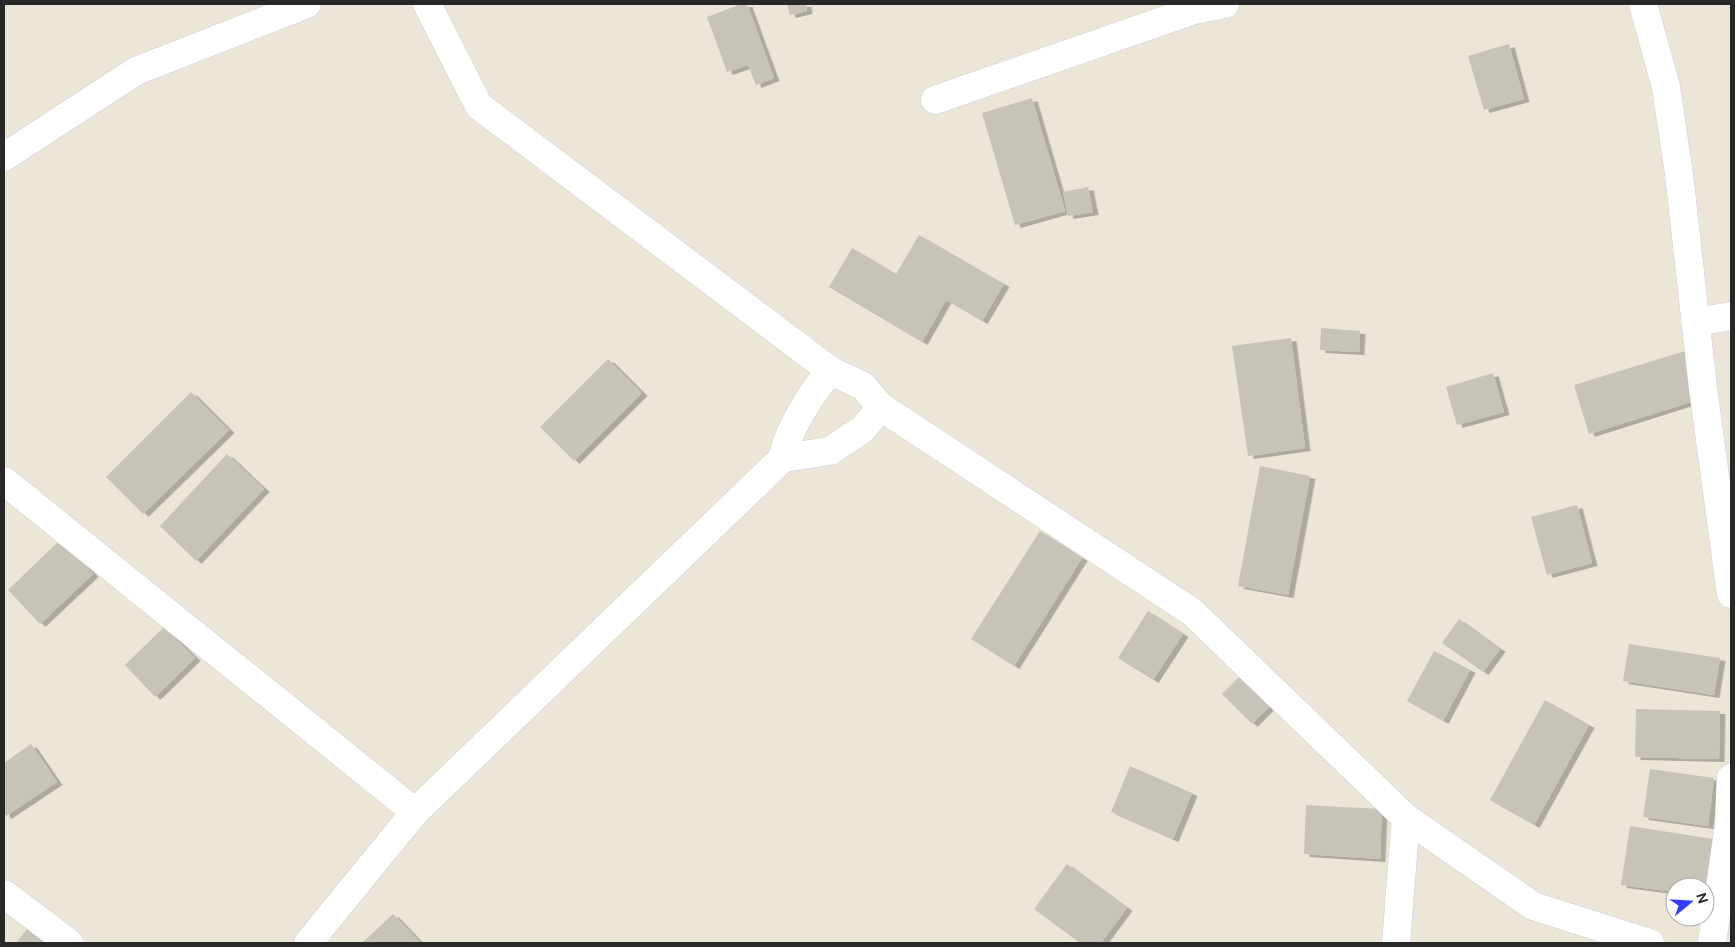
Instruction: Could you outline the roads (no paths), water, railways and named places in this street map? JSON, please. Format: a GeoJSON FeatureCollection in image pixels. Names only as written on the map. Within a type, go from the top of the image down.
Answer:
{"type":"FeatureCollection","features":[{"type":"Feature","properties":{"kind":"street"},"geometry":{"type":"LineString","coordinates":[[4,157],[136,71],[307,4]]}},
{"type":"Feature","properties":{"kind":"street"},"geometry":{"type":"LineString","coordinates":[[427,4],[479,106],[831,371],[863,386],[881,407],[1192,612],[1406,818],[1533,906],[1650,943]]}},
{"type":"Feature","properties":{"kind":"street"},"geometry":{"type":"LineString","coordinates":[[935,100],[1194,10],[1225,4]]}},
{"type":"Feature","properties":{"kind":"street"},"geometry":{"type":"LineString","coordinates":[[1643,4],[1666,86],[1679,174],[1731,594]]}},
{"type":"Feature","properties":{"kind":"street"},"geometry":{"type":"LineString","coordinates":[[1696,322],[1731,316]]}},
{"type":"Feature","properties":{"kind":"street"},"geometry":{"type":"LineString","coordinates":[[783,458],[785,446],[795,427],[823,379],[831,371]]}},
{"type":"Feature","properties":{"kind":"street"},"geometry":{"type":"LineString","coordinates":[[308,943],[415,812],[783,458],[830,451],[863,429],[881,407]]}},
{"type":"Feature","properties":{"kind":"street"},"geometry":{"type":"LineString","coordinates":[[4,481],[415,812]]}},
{"type":"Feature","properties":{"kind":"street"},"geometry":{"type":"LineString","coordinates":[[1712,943],[1728,825],[1731,778]]}},
{"type":"Feature","properties":{"kind":"street"},"geometry":{"type":"LineString","coordinates":[[1396,943],[1406,818]]}},
{"type":"Feature","properties":{"kind":"street"},"geometry":{"type":"LineString","coordinates":[[4,894],[69,943]]}}]}
